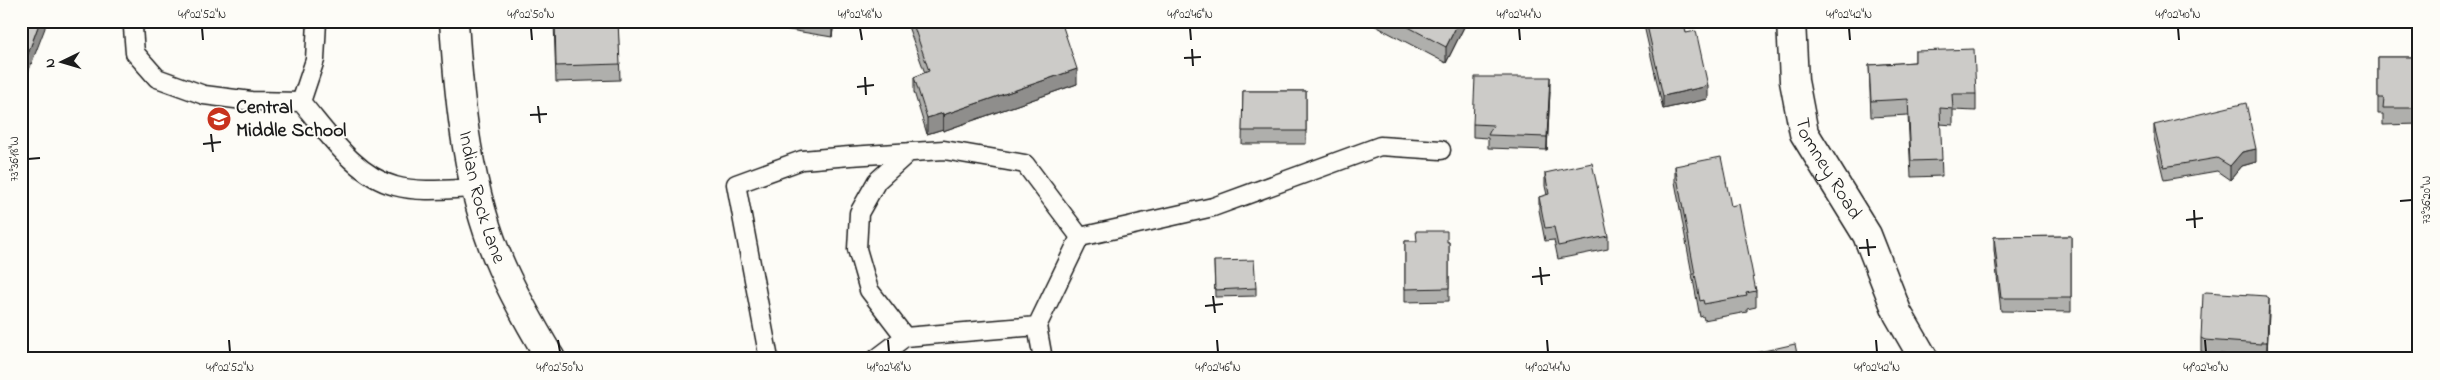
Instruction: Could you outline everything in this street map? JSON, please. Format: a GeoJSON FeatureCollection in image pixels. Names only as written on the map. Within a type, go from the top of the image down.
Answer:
{"type":"FeatureCollection","features":[{"type":"Feature","properties":{"kind":"street","name":"Indian Rock Lane"},"geometry":{"type":"LineString","coordinates":[[454,21],[464,130],[476,188],[501,267],[551,359]]}},
{"type":"Feature","properties":{"kind":"street","name":"Tomney Road"},"geometry":{"type":"LineString","coordinates":[[1791,21],[1794,80],[1804,134],[1867,235],[1898,314],[1924,359]]}},
{"type":"Feature","properties":{"kind":"lane"},"geometry":{"type":"LineString","coordinates":[[137,21],[133,28],[134,53],[157,78],[204,95],[251,101],[301,102],[357,164],[376,178],[395,186],[430,190],[476,188]]}},
{"type":"Feature","properties":{"kind":"lane"},"geometry":{"type":"LineString","coordinates":[[301,102],[315,60],[317,21]]}},
{"type":"Feature","properties":{"kind":"lane"},"geometry":{"type":"LineString","coordinates":[[1080,237],[1213,207],[1380,146],[1441,150]]}},
{"type":"Feature","properties":{"kind":"lane"},"geometry":{"type":"LineString","coordinates":[[769,359],[736,184],[802,160],[944,150],[1024,164],[1080,237]]}},
{"type":"Feature","properties":{"kind":"lane"},"geometry":{"type":"LineString","coordinates":[[904,337],[869,290],[856,249],[859,213],[877,180],[908,152]]}},
{"type":"Feature","properties":{"kind":"lane"},"geometry":{"type":"LineString","coordinates":[[1043,359],[1037,326],[1080,237]]}},
{"type":"Feature","properties":{"kind":"lane"},"geometry":{"type":"LineString","coordinates":[[876,359],[904,337],[1037,326]]}},
{"type":"Feature","properties":{"kind":"building"},"geometry":{"type":"Polygon","coordinates":[[[21,21],[40,21],[21,73],[21,21]]]}},
{"type":"Feature","properties":{"kind":"building"},"geometry":{"type":"Polygon","coordinates":[[[555,21],[618,21],[620,64],[556,66],[555,21]]]}},
{"type":"Feature","properties":{"kind":"building"},"geometry":{"type":"Polygon","coordinates":[[[912,21],[1061,21],[1077,69],[943,115],[943,113],[927,118],[914,77],[929,71],[912,21]]]}},
{"type":"Feature","properties":{"kind":"building"},"geometry":{"type":"Polygon","coordinates":[[[1397,21],[1459,21],[1446,47],[1397,21]]]}},
{"type":"Feature","properties":{"kind":"building"},"geometry":{"type":"Polygon","coordinates":[[[1646,21],[1683,21],[1686,33],[1696,31],[1708,86],[1663,96],[1646,21]]]}},
{"type":"Feature","properties":{"kind":"building"},"geometry":{"type":"Polygon","coordinates":[[[1974,49],[1976,94],[1952,94],[1953,109],[1940,108],[1942,160],[1911,161],[1908,99],[1871,101],[1869,65],[1915,62],[1915,51],[1974,49]]]}},
{"type":"Feature","properties":{"kind":"building"},"geometry":{"type":"Polygon","coordinates":[[[2414,53],[2419,53],[2419,108],[2383,108],[2384,98],[2378,98],[2378,57],[2414,57],[2414,53]]]}},
{"type":"Feature","properties":{"kind":"building"},"geometry":{"type":"Polygon","coordinates":[[[1475,77],[1550,77],[1547,137],[1488,135],[1493,125],[1473,124],[1475,77]]]}},
{"type":"Feature","properties":{"kind":"building"},"geometry":{"type":"Polygon","coordinates":[[[1243,91],[1306,91],[1306,131],[1242,131],[1243,91]]]}},
{"type":"Feature","properties":{"kind":"building"},"geometry":{"type":"Polygon","coordinates":[[[2246,103],[2256,149],[2242,152],[2230,166],[2217,158],[2164,167],[2154,125],[2246,103]]]}},
{"type":"Feature","properties":{"kind":"building"},"geometry":{"type":"Polygon","coordinates":[[[1721,157],[1731,206],[1739,204],[1756,291],[1746,293],[1747,296],[1704,304],[1703,300],[1700,301],[1675,166],[1721,157]]]}},
{"type":"Feature","properties":{"kind":"building"},"geometry":{"type":"Polygon","coordinates":[[[1592,163],[1608,236],[1558,246],[1554,227],[1545,228],[1539,197],[1549,194],[1545,173],[1592,163]]]}},
{"type":"Feature","properties":{"kind":"building"},"geometry":{"type":"Polygon","coordinates":[[[1416,231],[1447,231],[1447,242],[1449,242],[1449,288],[1405,289],[1405,241],[1417,241],[1416,231]]]}},
{"type":"Feature","properties":{"kind":"building"},"geometry":{"type":"Polygon","coordinates":[[[2071,236],[2071,298],[2001,298],[1994,237],[2071,236]]]}},
{"type":"Feature","properties":{"kind":"building"},"geometry":{"type":"Polygon","coordinates":[[[1254,260],[1256,288],[1215,290],[1214,261],[1254,260]]]}},
{"type":"Feature","properties":{"kind":"building"},"geometry":{"type":"Polygon","coordinates":[[[2206,292],[2266,296],[2269,298],[2267,342],[2261,342],[2261,344],[2205,340],[2201,338],[2203,294],[2206,292]]]}},
{"type":"Feature","properties":{"kind":"building"},"geometry":{"type":"Polygon","coordinates":[[[1795,344],[1798,359],[1757,359],[1755,353],[1795,344]]]}},
{"type":"Feature","properties":{"kind":"place","name":"Central Middle School"},"geometry":{"type":"Point","coordinates":[219,119]}}]}
